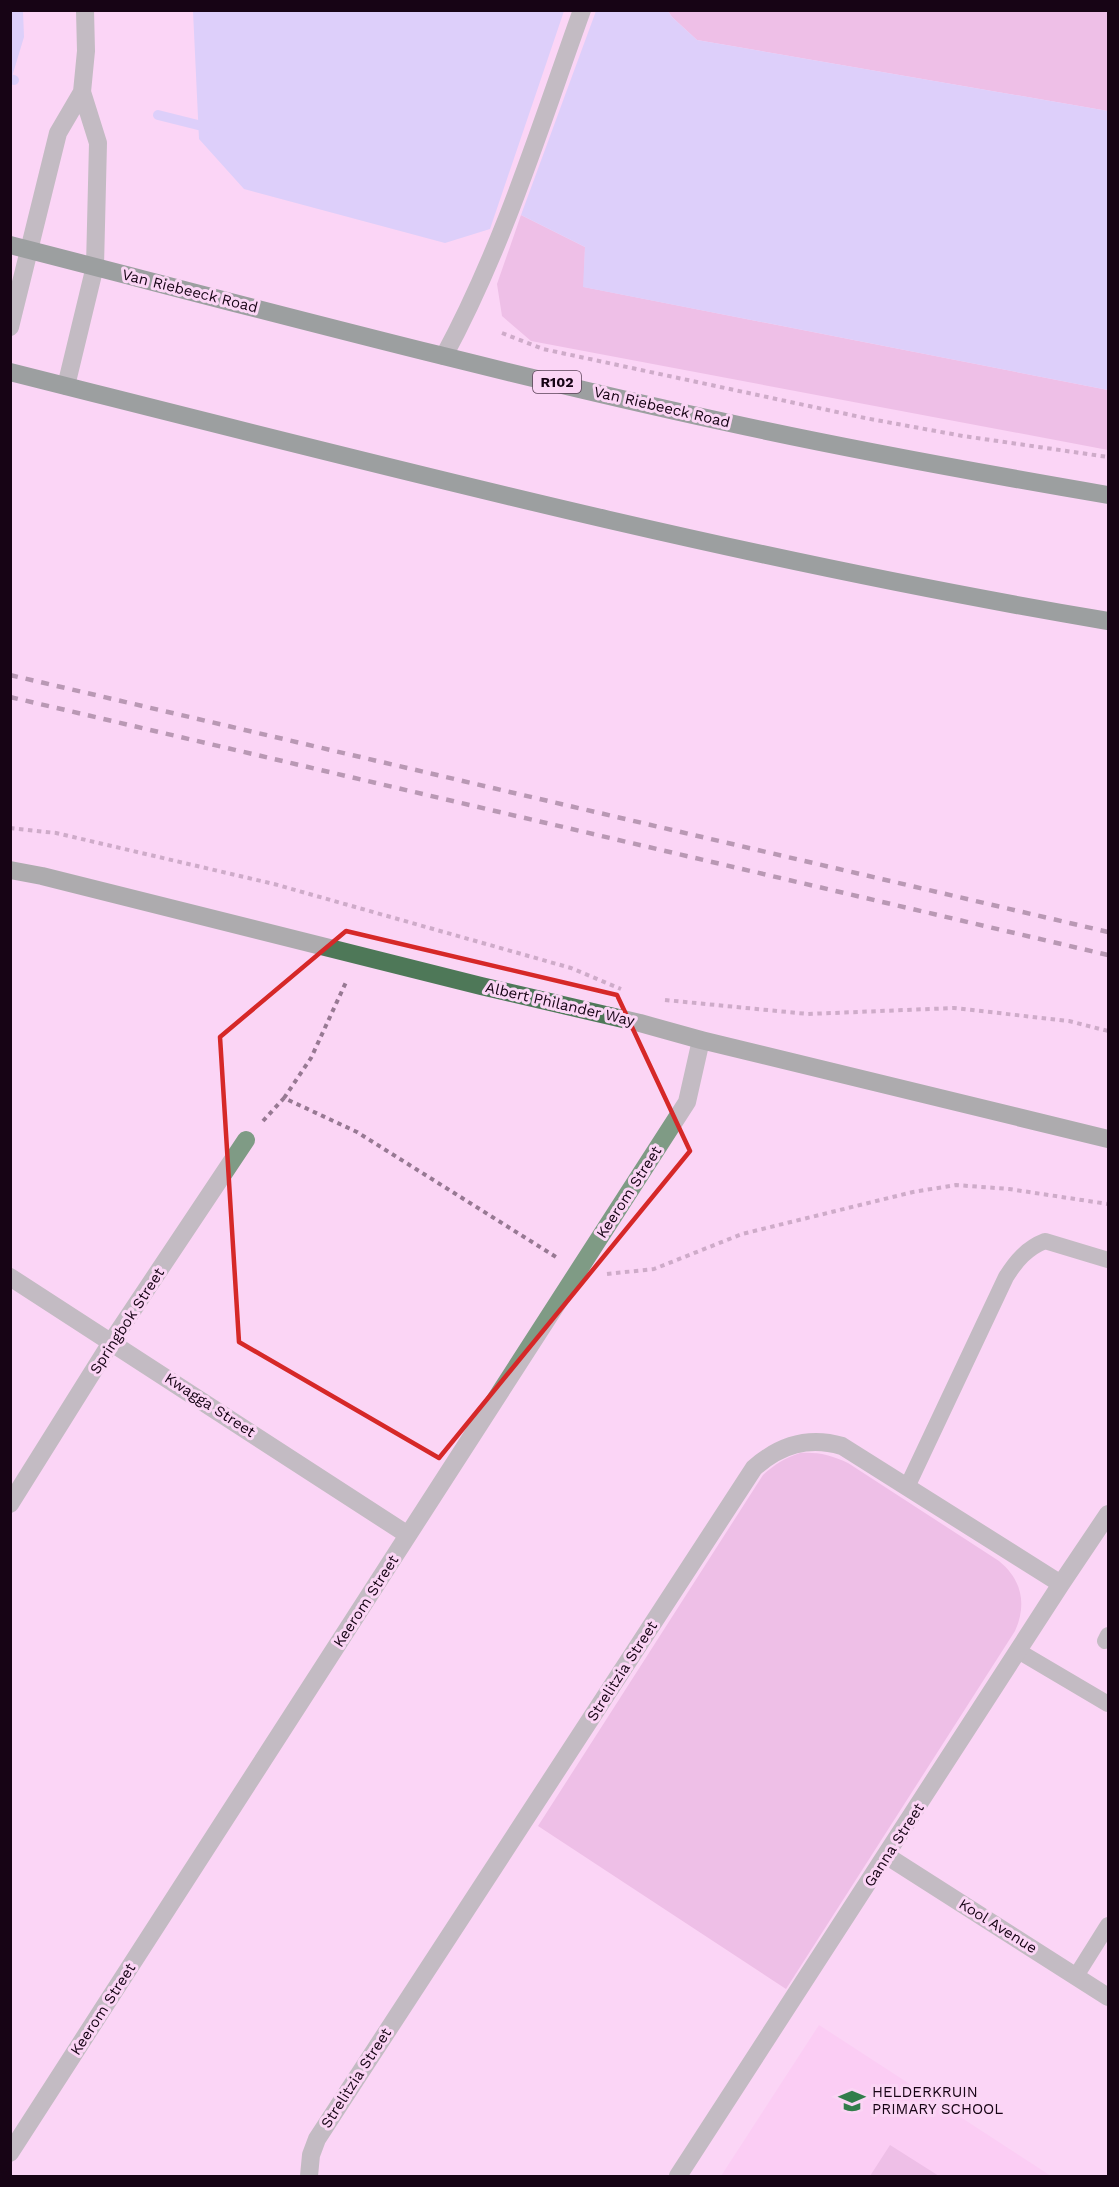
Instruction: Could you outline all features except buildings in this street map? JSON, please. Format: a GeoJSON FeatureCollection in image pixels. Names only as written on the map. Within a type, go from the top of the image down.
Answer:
{"type":"FeatureCollection","features":[{"type":"Feature","properties":{"kind":"main road","name":"Van Riebeeck Road"},"geometry":{"type":"LineString","coordinates":[[10,244],[444,356],[725,422],[994,476],[1108,495]]}},
{"type":"Feature","properties":{"kind":"main road"},"geometry":{"type":"LineString","coordinates":[[10,372],[362,462],[681,537],[988,600],[1108,621]]}},
{"type":"Feature","properties":{"kind":"street"},"geometry":{"type":"LineString","coordinates":[[66,386],[95,266],[98,143],[82,92],[86,51],[85,10]]}},
{"type":"Feature","properties":{"kind":"street"},"geometry":{"type":"LineString","coordinates":[[444,356],[465,316],[502,232],[582,10]]}},
{"type":"Feature","properties":{"kind":"street"},"geometry":{"type":"LineString","coordinates":[[10,327],[58,133],[82,92]]}},
{"type":"Feature","properties":{"kind":"street","name":"Albert Philander Way"},"geometry":{"type":"LineString","coordinates":[[10,870],[1108,1139]]}},
{"type":"Feature","properties":{"kind":"street","name":"Keerom Street"},"geometry":{"type":"LineString","coordinates":[[10,2153],[687,1102],[701,1040]]}},
{"type":"Feature","properties":{"kind":"street","name":"Springbok Street"},"geometry":{"type":"LineString","coordinates":[[10,1504],[112,1341],[246,1140]]}},
{"type":"Feature","properties":{"kind":"street","name":"Kwagga Street"},"geometry":{"type":"LineString","coordinates":[[10,1277],[408,1534]]}},
{"type":"Feature","properties":{"kind":"street","name":"Strelitzia Street"},"geometry":{"type":"LineString","coordinates":[[309,2176],[311,2155],[317,2139],[754,1468],[767,1457],[782,1448],[798,1443],[828,1442],[842,1446],[1060,1584]]}},
{"type":"Feature","properties":{"kind":"street","name":"Ganna Street"},"geometry":{"type":"LineString","coordinates":[[678,2176],[887,1856],[1060,1584],[1108,1514]]}},
{"type":"Feature","properties":{"kind":"street","name":"Kool Avenue"},"geometry":{"type":"LineString","coordinates":[[887,1856],[1108,1997]]}},
{"type":"Feature","properties":{"kind":"lane"},"geometry":{"type":"LineString","coordinates":[[907,1487],[1006,1277],[1016,1262],[1031,1248],[1045,1241],[1108,1260]]}},
{"type":"Feature","properties":{"kind":"lane"},"geometry":{"type":"LineString","coordinates":[[1018,1652],[1108,1704]]}},
{"type":"Feature","properties":{"kind":"lane"},"geometry":{"type":"LineString","coordinates":[[1076,1976],[1108,1925]]}},
{"type":"Feature","properties":{"kind":"path"},"geometry":{"type":"LineString","coordinates":[[502,333],[543,349],[865,418],[963,436],[1108,457]]}},
{"type":"Feature","properties":{"kind":"path"},"geometry":{"type":"LineString","coordinates":[[10,828],[56,833],[274,884],[571,968],[625,991]]}},
{"type":"Feature","properties":{"kind":"path"},"geometry":{"type":"LineString","coordinates":[[246,1140],[284,1098],[311,1058],[349,978]]}},
{"type":"Feature","properties":{"kind":"path"},"geometry":{"type":"LineString","coordinates":[[663,1000],[808,1014],[954,1008],[1069,1021],[1108,1030]]}},
{"type":"Feature","properties":{"kind":"path"},"geometry":{"type":"LineString","coordinates":[[284,1098],[357,1132],[556,1257]]}},
{"type":"Feature","properties":{"kind":"path"},"geometry":{"type":"LineString","coordinates":[[604,1274],[654,1269],[742,1234],[913,1192],[956,1185],[1009,1189],[1108,1204]]}},
{"type":"Feature","properties":{"kind":"highlighted area"},"geometry":{"type":"Polygon","coordinates":[[[346,931],[617,995],[690,1151],[439,1458],[239,1342],[220,1037],[346,931]]]}},
{"type":"Feature","properties":{"kind":"shaded area"},"geometry":{"type":"Polygon","coordinates":[[[668,11],[1108,11],[1108,111],[697,40],[668,11]]]}},
{"type":"Feature","properties":{"kind":"shaded area"},"geometry":{"type":"Polygon","coordinates":[[[521,215],[585,247],[584,287],[1108,390],[1108,450],[531,341],[502,316],[497,284],[521,215]]]}},
{"type":"Feature","properties":{"kind":"shaded area"},"geometry":{"type":"Polygon","coordinates":[[[800,1453],[824,1455],[848,1463],[999,1561],[1007,1568],[1017,1584],[1021,1611],[1015,1631],[786,1989],[538,1826],[763,1475],[780,1462],[800,1453]]]}},
{"type":"Feature","properties":{"kind":"shaded area","name":"HELDERKRUIN PRIMARY SCHOOL"},"geometry":{"type":"Polygon","coordinates":[[[819,2025],[1051,2176],[721,2176],[819,2025]]]}},
{"type":"Feature","properties":{"kind":"shaded area"},"geometry":{"type":"Polygon","coordinates":[[[890,2145],[939,2176],[870,2176],[890,2145]]]}},
{"type":"Feature","properties":{"kind":"water"},"geometry":{"type":"Polygon","coordinates":[[[11,10],[23,11],[24,37],[11,80],[11,10]]]}},
{"type":"Feature","properties":{"kind":"water"},"geometry":{"type":"Polygon","coordinates":[[[193,10],[564,11],[490,229],[445,243],[244,189],[199,139],[193,10]]]}},
{"type":"Feature","properties":{"kind":"water"},"geometry":{"type":"Polygon","coordinates":[[[596,11],[668,11],[697,40],[1108,111],[1108,390],[583,287],[585,247],[521,215],[596,11]]]}},
{"type":"Feature","properties":{"kind":"waterway"},"geometry":{"type":"LineString","coordinates":[[10,79],[14,80]]}},
{"type":"Feature","properties":{"kind":"waterway"},"geometry":{"type":"LineString","coordinates":[[158,115],[210,128]]}},
{"type":"Feature","properties":{"kind":"railway"},"geometry":{"type":"LineString","coordinates":[[10,675],[1108,932]]}},
{"type":"Feature","properties":{"kind":"railway"},"geometry":{"type":"LineString","coordinates":[[10,697],[1108,955]]}},
{"type":"Feature","properties":{"kind":"place","name":"HELDERKRUIN PRIMARY SCHOOL"},"geometry":{"type":"Point","coordinates":[852,2101]}}]}
